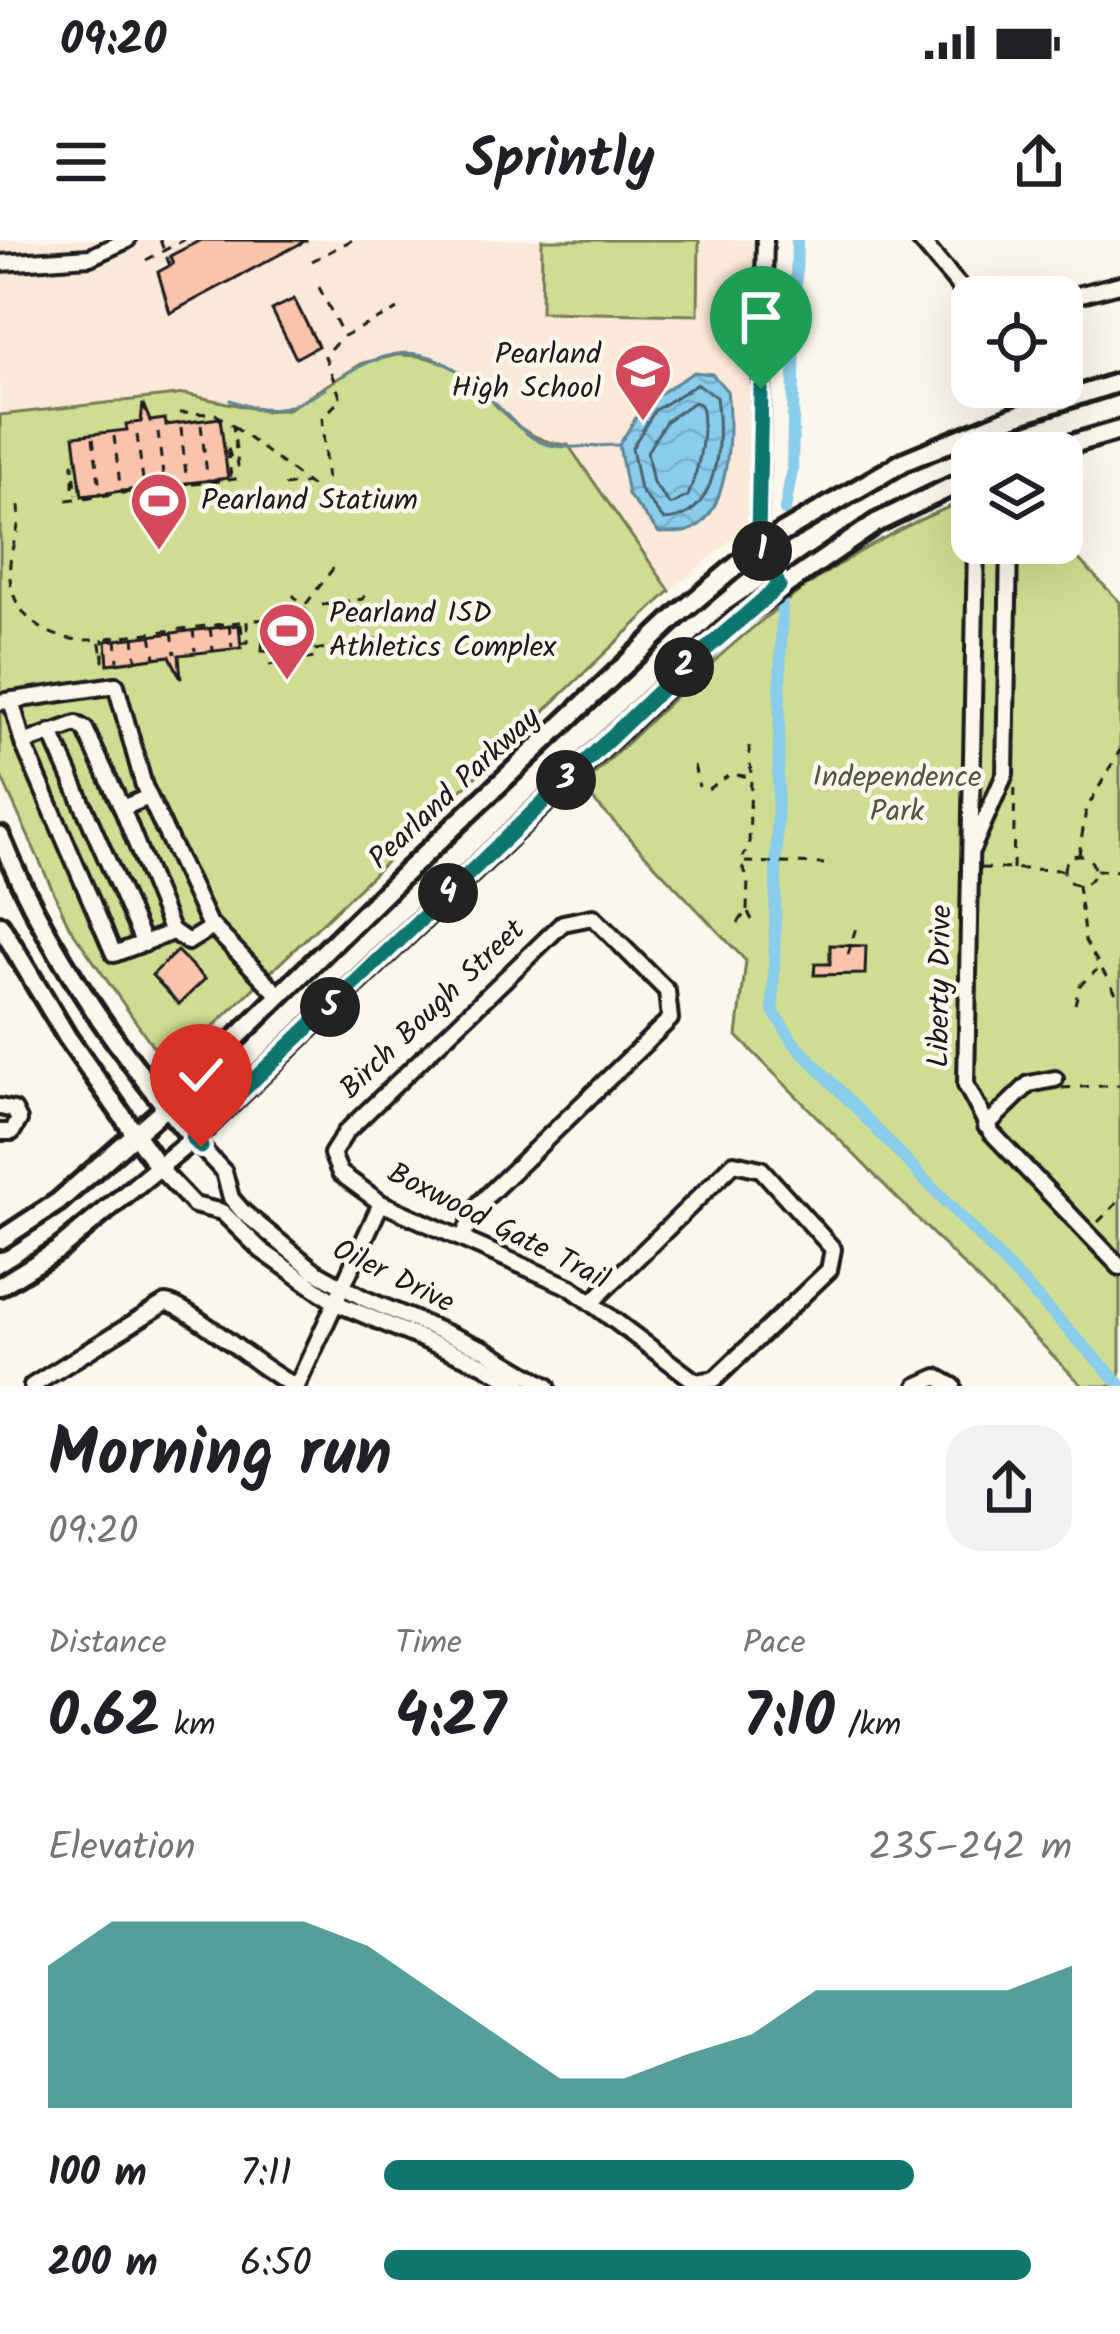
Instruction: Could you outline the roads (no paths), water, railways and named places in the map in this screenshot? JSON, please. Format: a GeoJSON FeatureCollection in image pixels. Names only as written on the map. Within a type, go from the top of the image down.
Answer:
{"type":"FeatureCollection","features":[{"type":"Feature","properties":{"kind":"main road","name":"Pearland Parkway"},"geometry":{"type":"LineString","coordinates":[[979,432],[1120,382]]}},
{"type":"Feature","properties":{"kind":"main road"},"geometry":{"type":"LineString","coordinates":[[1083,441],[1120,430]]}},
{"type":"Feature","properties":{"kind":"main road","name":"Pearland Parkway"},"geometry":{"type":"LineString","coordinates":[[0,1240],[58,1202],[166,1107],[680,613],[760,546],[905,460],[951,442]]}},
{"type":"Feature","properties":{"kind":"main road"},"geometry":{"type":"LineString","coordinates":[[0,1286],[58,1250],[193,1138],[674,677],[779,586],[876,523],[951,487]]}},
{"type":"Feature","properties":{"kind":"main road","name":"Oiler Drive"},"geometry":{"type":"LineString","coordinates":[[0,836],[38,917],[98,1018],[193,1138]]}},
{"type":"Feature","properties":{"kind":"main road","name":"Oiler Drive"},"geometry":{"type":"LineString","coordinates":[[0,925],[46,1004],[159,1168]]}},
{"type":"Feature","properties":{"kind":"street"},"geometry":{"type":"LineString","coordinates":[[0,263],[90,257],[127,240]]}},
{"type":"Feature","properties":{"kind":"street"},"geometry":{"type":"LineString","coordinates":[[765,240],[760,546],[779,586]]}},
{"type":"Feature","properties":{"kind":"street"},"geometry":{"type":"LineString","coordinates":[[920,240],[951,276]]}},
{"type":"Feature","properties":{"kind":"street"},"geometry":{"type":"LineString","coordinates":[[1083,294],[1120,284]]}},
{"type":"Feature","properties":{"kind":"street","name":"Liberty Drive"},"geometry":{"type":"LineString","coordinates":[[975,564],[966,1085],[986,1126],[1120,1268]]}},
{"type":"Feature","properties":{"kind":"street"},"geometry":{"type":"LineString","coordinates":[[971,851],[1005,774],[1008,564]]}},
{"type":"Feature","properties":{"kind":"street"},"geometry":{"type":"LineString","coordinates":[[973,646],[1005,646]]}},
{"type":"Feature","properties":{"kind":"street"},"geometry":{"type":"LineString","coordinates":[[172,932],[123,953],[111,949],[5,701],[116,686],[125,734],[149,797],[212,927],[279,995]]}},
{"type":"Feature","properties":{"kind":"street"},"geometry":{"type":"LineString","coordinates":[[23,743],[76,724],[86,729],[172,932],[188,942],[212,927]]}},
{"type":"Feature","properties":{"kind":"street"},"geometry":{"type":"LineString","coordinates":[[51,732],[144,944]]}},
{"type":"Feature","properties":{"kind":"street"},"geometry":{"type":"LineString","coordinates":[[122,808],[149,797]]}},
{"type":"Feature","properties":{"kind":"street","name":"Birch Bough Street"},"geometry":{"type":"LineString","coordinates":[[332,1154],[346,1132],[571,917],[581,915],[602,923],[672,1000],[663,1027],[481,1202],[463,1236]]}},
{"type":"Feature","properties":{"kind":"street"},"geometry":{"type":"LineString","coordinates":[[986,1126],[1029,1084],[1055,1084]]}},
{"type":"Feature","properties":{"kind":"street"},"geometry":{"type":"LineString","coordinates":[[0,1107],[14,1110],[19,1120],[12,1132],[0,1132]]}},
{"type":"Feature","properties":{"kind":"street","name":"Oiler Drive"},"geometry":{"type":"LineString","coordinates":[[193,1138],[224,1172],[231,1198],[252,1221],[339,1295],[486,1350],[547,1386]]}},
{"type":"Feature","properties":{"kind":"street","name":"Boxwood Gate Trail"},"geometry":{"type":"LineString","coordinates":[[332,1154],[340,1173],[381,1203],[463,1236],[593,1300],[686,1377],[706,1383],[829,1270],[833,1260],[820,1230],[761,1169],[744,1162],[726,1168],[593,1300]]}},
{"type":"Feature","properties":{"kind":"street","name":"Oiler Drive"},"geometry":{"type":"LineString","coordinates":[[159,1168],[194,1205],[222,1211],[261,1250],[520,1386]]}},
{"type":"Feature","properties":{"kind":"street"},"geometry":{"type":"LineString","coordinates":[[32,1386],[154,1307],[175,1303],[261,1368],[296,1386],[381,1203]]}},
{"type":"Feature","properties":{"kind":"street"},"geometry":{"type":"LineString","coordinates":[[58,1372],[68,1386]]}},
{"type":"Feature","properties":{"kind":"street"},"geometry":{"type":"LineString","coordinates":[[917,1386],[937,1377],[953,1386]]}},
{"type":"Feature","properties":{"kind":"water"},"geometry":{"type":"Polygon","coordinates":[[[694,372],[712,374],[727,391],[726,469],[713,508],[702,522],[685,532],[659,533],[628,495],[619,445],[645,403],[694,372]]]}},
{"type":"Feature","properties":{"kind":"waterway"},"geometry":{"type":"LineString","coordinates":[[785,510],[792,470],[797,240]]}},
{"type":"Feature","properties":{"kind":"waterway"},"geometry":{"type":"LineString","coordinates":[[343,376],[369,362],[413,353],[450,366],[538,441],[561,447],[619,445]]}},
{"type":"Feature","properties":{"kind":"waterway"},"geometry":{"type":"LineString","coordinates":[[230,400],[256,408],[279,408],[325,389]]}},
{"type":"Feature","properties":{"kind":"waterway"},"geometry":{"type":"LineString","coordinates":[[782,603],[773,1011],[794,1043],[1120,1384]]}},
{"type":"Feature","properties":{"kind":"place","name":"Pearland High School"},"geometry":{"type":"Point","coordinates":[643,423]}},
{"type":"Feature","properties":{"kind":"place","name":"Pearland Statium"},"geometry":{"type":"Point","coordinates":[159,552]}},
{"type":"Feature","properties":{"kind":"place","name":"Pearland ISD Athletics Complex"},"geometry":{"type":"Point","coordinates":[287,682]}},
{"type":"Feature","properties":{"kind":"park label","name":"Independence Park"},"geometry":{"type":"Point","coordinates":[897,795]}}]}
